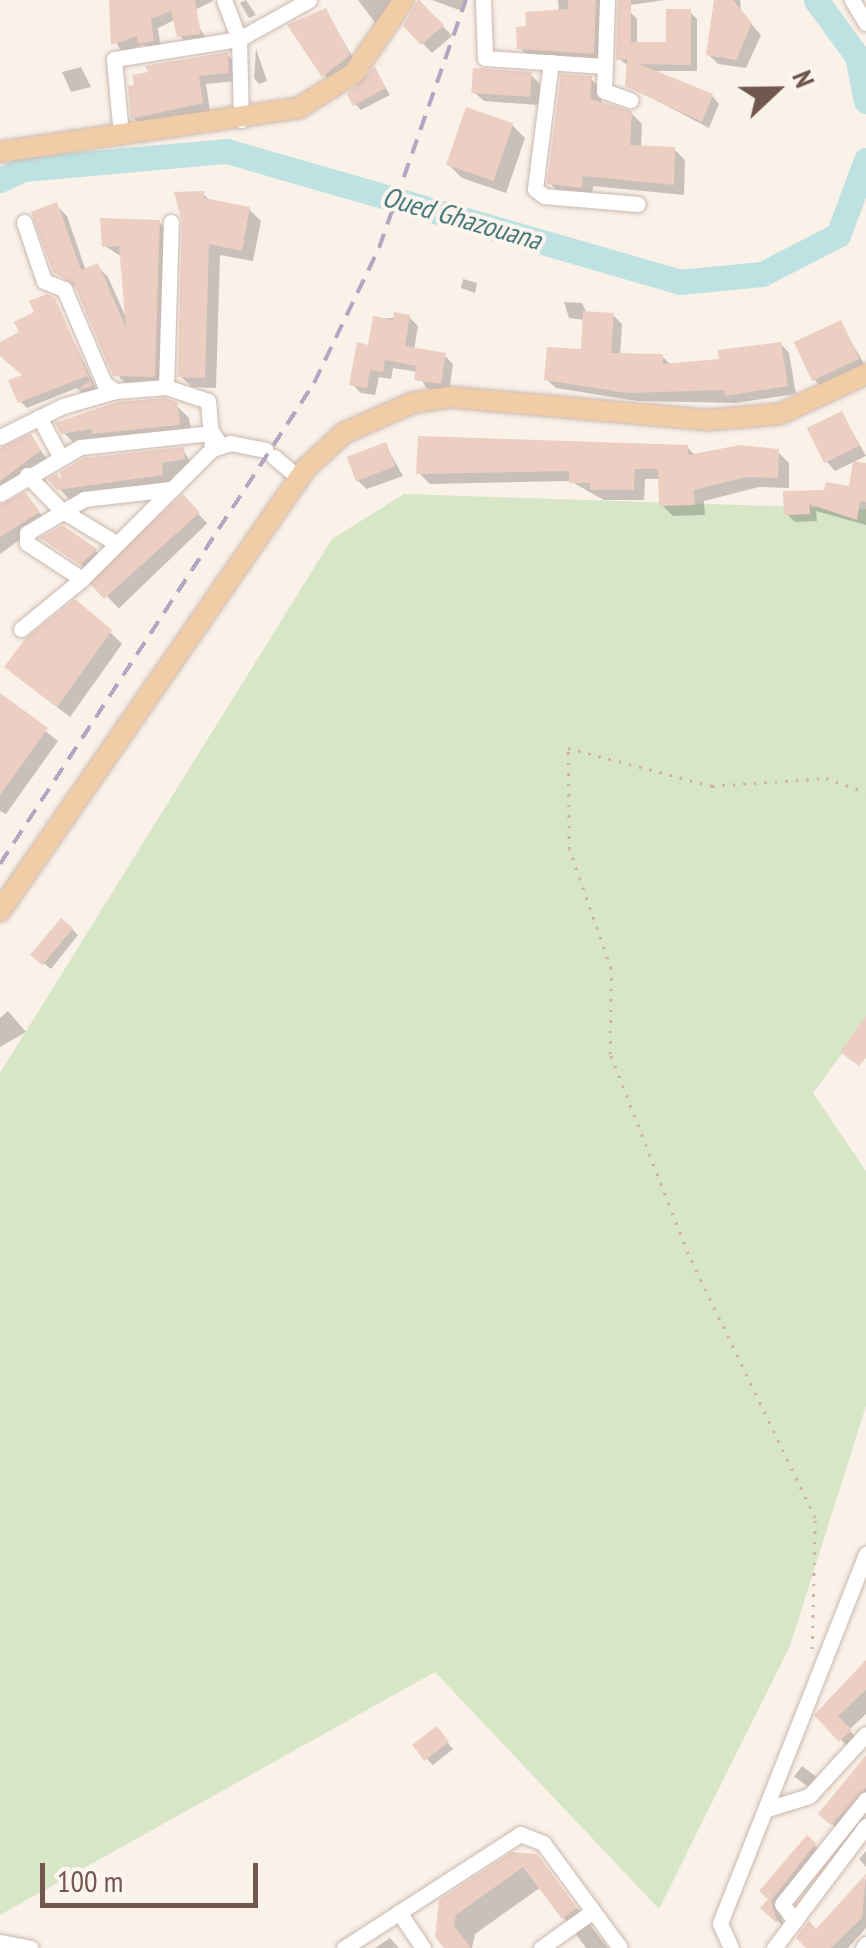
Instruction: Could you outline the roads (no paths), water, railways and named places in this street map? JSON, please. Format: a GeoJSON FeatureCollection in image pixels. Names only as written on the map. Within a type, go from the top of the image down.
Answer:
{"type":"FeatureCollection","features":[{"type":"Feature","properties":{"kind":"main road"},"geometry":{"type":"LineString","coordinates":[[0,152],[241,120],[326,94],[376,49],[404,0]]}},
{"type":"Feature","properties":{"kind":"main road"},"geometry":{"type":"LineString","coordinates":[[0,911],[299,478],[344,433],[412,402],[449,397],[708,420],[780,414],[866,374]]}},
{"type":"Feature","properties":{"kind":"street"},"geometry":{"type":"LineString","coordinates":[[122,135],[114,59],[239,39],[309,0]]}},
{"type":"Feature","properties":{"kind":"street"},"geometry":{"type":"LineString","coordinates":[[483,0],[482,56],[604,66]]}},
{"type":"Feature","properties":{"kind":"street"},"geometry":{"type":"LineString","coordinates":[[607,0],[604,94],[630,100]]}},
{"type":"Feature","properties":{"kind":"street"},"geometry":{"type":"LineString","coordinates":[[852,0],[866,23]]}},
{"type":"Feature","properties":{"kind":"street"},"geometry":{"type":"LineString","coordinates":[[228,2],[239,39],[241,120]]}},
{"type":"Feature","properties":{"kind":"street"},"geometry":{"type":"LineString","coordinates":[[551,62],[534,190],[544,196],[638,204]]}},
{"type":"Feature","properties":{"kind":"street"},"geometry":{"type":"LineString","coordinates":[[24,222],[44,281],[64,289],[82,340],[104,383],[115,391]]}},
{"type":"Feature","properties":{"kind":"street"},"geometry":{"type":"LineString","coordinates":[[166,387],[171,222]]}},
{"type":"Feature","properties":{"kind":"street"},"geometry":{"type":"LineString","coordinates":[[0,437],[39,416],[115,391],[166,387],[208,401],[215,442]]}},
{"type":"Feature","properties":{"kind":"street"},"geometry":{"type":"LineString","coordinates":[[39,416],[58,454]]}},
{"type":"Feature","properties":{"kind":"street"},"geometry":{"type":"LineString","coordinates":[[21,629],[82,578],[215,442]]}},
{"type":"Feature","properties":{"kind":"street"},"geometry":{"type":"LineString","coordinates":[[0,494],[58,454],[215,442],[270,453],[299,478]]}},
{"type":"Feature","properties":{"kind":"street"},"geometry":{"type":"LineString","coordinates":[[27,475],[61,510],[116,543]]}},
{"type":"Feature","properties":{"kind":"street"},"geometry":{"type":"LineString","coordinates":[[82,578],[24,540],[61,510],[84,500],[170,489]]}},
{"type":"Feature","properties":{"kind":"street"},"geometry":{"type":"LineString","coordinates":[[730,1948],[720,1923],[866,1554]]}},
{"type":"Feature","properties":{"kind":"street"},"geometry":{"type":"LineString","coordinates":[[852,1591],[866,1602]]}},
{"type":"Feature","properties":{"kind":"street"},"geometry":{"type":"LineString","coordinates":[[767,1809],[809,1796],[866,1734]]}},
{"type":"Feature","properties":{"kind":"street"},"geometry":{"type":"LineString","coordinates":[[794,1921],[782,1904],[866,1799]]}},
{"type":"Feature","properties":{"kind":"street"},"geometry":{"type":"LineString","coordinates":[[774,1948],[866,1826]]}},
{"type":"Feature","properties":{"kind":"street"},"geometry":{"type":"LineString","coordinates":[[344,1948],[520,1834],[543,1843],[620,1948]]}},
{"type":"Feature","properties":{"kind":"street"},"geometry":{"type":"LineString","coordinates":[[542,1948],[593,1911]]}},
{"type":"Feature","properties":{"kind":"street"},"geometry":{"type":"LineString","coordinates":[[399,1912],[424,1948]]}},
{"type":"Feature","properties":{"kind":"street"},"geometry":{"type":"LineString","coordinates":[[0,1942],[30,1948]]}},
{"type":"Feature","properties":{"kind":"waterway","name":"Oued Ghazouana"},"geometry":{"type":"LineString","coordinates":[[816,0],[857,56],[866,101]]}},
{"type":"Feature","properties":{"kind":"waterway","name":"Oued Ghazouana"},"geometry":{"type":"LineString","coordinates":[[0,180],[24,169],[227,151],[680,282],[762,274],[838,235],[866,160]]}},
{"type":"Feature","properties":{"kind":"railway"},"geometry":{"type":"LineString","coordinates":[[0,864],[314,383],[379,248],[466,0]]}}]}
